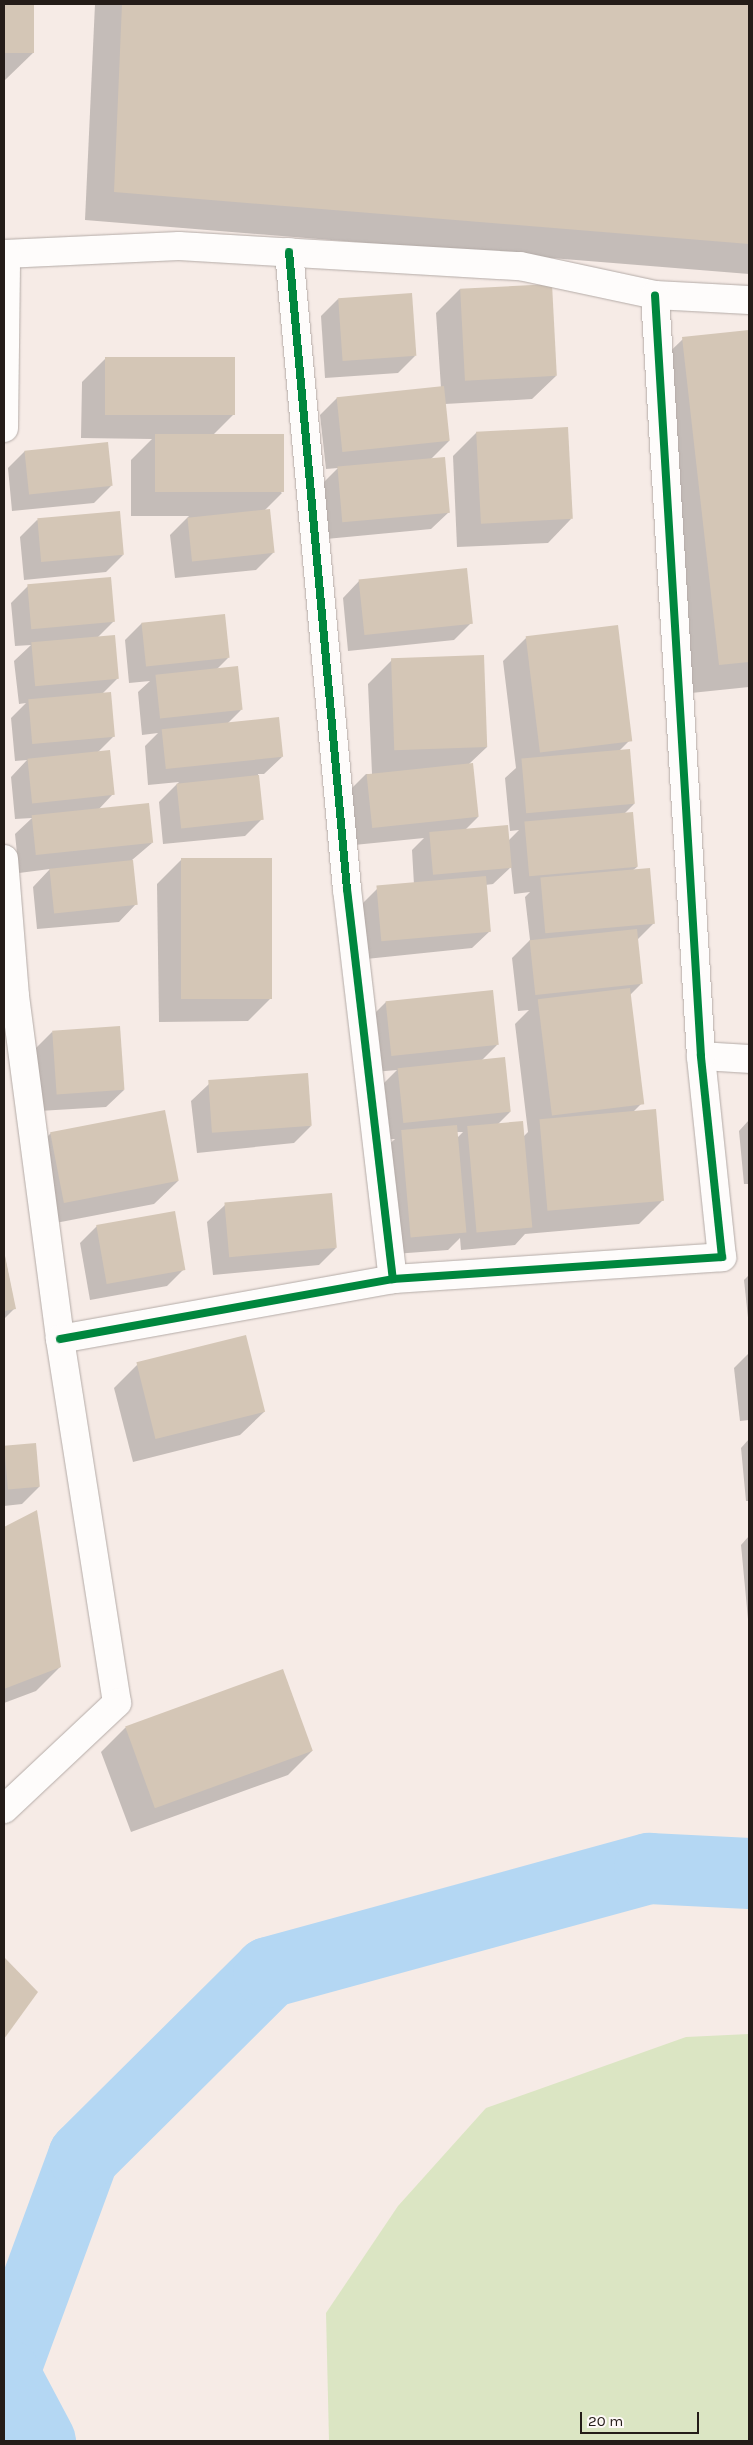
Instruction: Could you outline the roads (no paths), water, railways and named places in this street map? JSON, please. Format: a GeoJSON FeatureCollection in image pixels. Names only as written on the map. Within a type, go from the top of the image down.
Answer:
{"type":"FeatureCollection","features":[{"type":"Feature","properties":{"kind":"street"},"geometry":{"type":"LineString","coordinates":[[4,428],[5,254],[179,246],[520,266],[655,295],[749,300]]}},
{"type":"Feature","properties":{"kind":"street"},"geometry":{"type":"LineString","coordinates":[[289,252],[347,889],[393,1279]]}},
{"type":"Feature","properties":{"kind":"street"},"geometry":{"type":"LineString","coordinates":[[60,1340],[393,1279],[722,1257],[702,1056],[655,295]]}},
{"type":"Feature","properties":{"kind":"street"},"geometry":{"type":"LineString","coordinates":[[4,859],[15,996],[60,1340],[117,1703],[4,1809]]}},
{"type":"Feature","properties":{"kind":"street"},"geometry":{"type":"LineString","coordinates":[[702,1056],[749,1059]]}},
{"type":"Feature","properties":{"kind":"waterway"},"geometry":{"type":"LineString","coordinates":[[4,2371],[83,2156],[268,1972],[649,1868],[749,1873]]}},
{"type":"Feature","properties":{"kind":"waterway"},"geometry":{"type":"LineString","coordinates":[[4,2373],[40,2441]]}}]}
